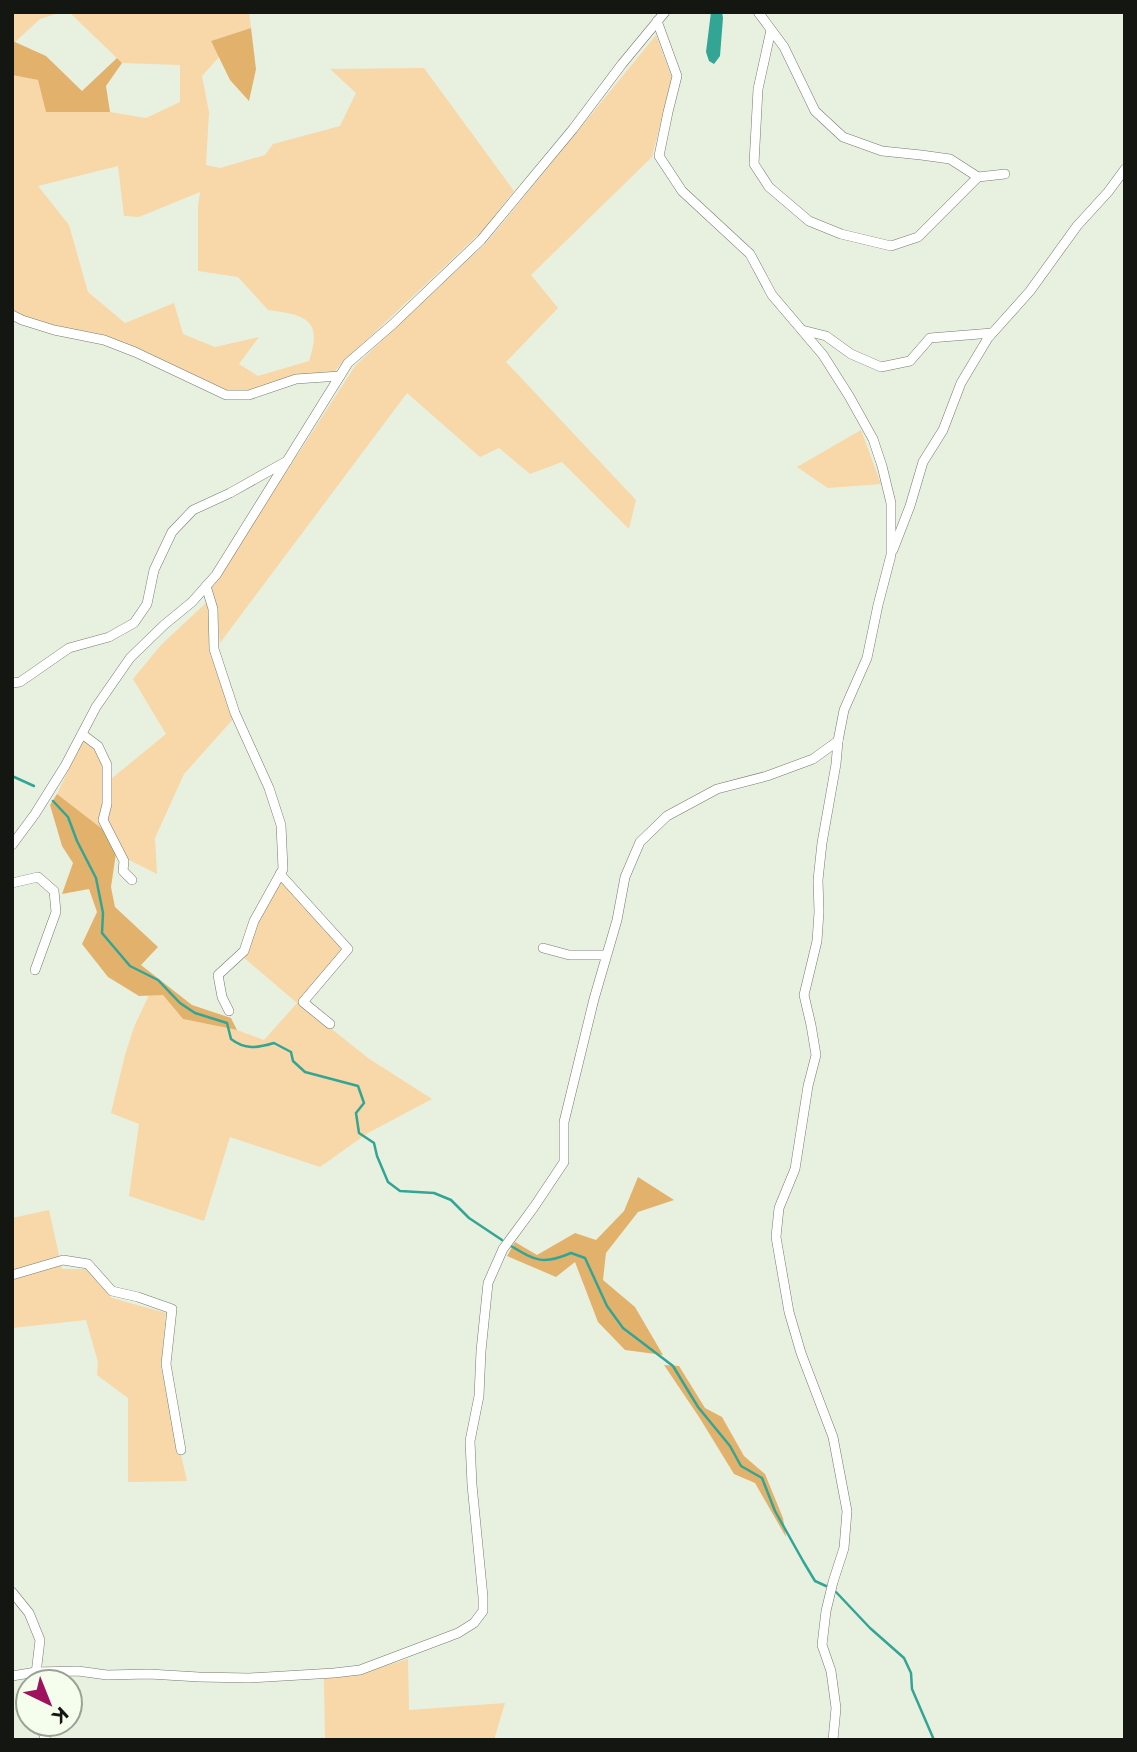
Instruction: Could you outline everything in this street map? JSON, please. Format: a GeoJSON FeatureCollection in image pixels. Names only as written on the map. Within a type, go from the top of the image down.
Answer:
{"type":"FeatureCollection","features":[{"type":"Feature","properties":{"kind":"street"},"geometry":{"type":"LineString","coordinates":[[12,845],[35,814],[65,766],[96,707],[130,658],[192,602],[216,575],[348,363],[481,240],[573,130],[665,12]]}},
{"type":"Feature","properties":{"kind":"street"},"geometry":{"type":"LineString","coordinates":[[758,12],[784,47],[815,111],[843,137],[882,151],[950,159],[978,177]]}},
{"type":"Feature","properties":{"kind":"street"},"geometry":{"type":"LineString","coordinates":[[657,21],[677,76],[659,156],[682,191],[750,254],[772,295],[836,375],[873,439],[882,466],[891,503],[891,555]]}},
{"type":"Feature","properties":{"kind":"street"},"geometry":{"type":"LineString","coordinates":[[771,30],[758,89],[754,164],[769,187],[809,221],[841,234],[891,246],[918,237],[978,177],[1005,174]]}},
{"type":"Feature","properties":{"kind":"street"},"geometry":{"type":"LineString","coordinates":[[834,1740],[836,1708],[831,1671],[822,1645],[826,1611],[844,1548],[848,1511],[833,1437],[800,1353],[789,1312],[776,1237],[779,1208],[795,1169],[808,1086],[816,1055],[804,995],[817,941],[821,843],[838,741],[844,710],[867,658],[891,555],[923,462],[943,430],[961,383],[992,333],[1030,291],[1077,226],[1125,169]]}},
{"type":"Feature","properties":{"kind":"street"},"geometry":{"type":"LineString","coordinates":[[12,315],[54,330],[104,340],[226,394],[249,395],[296,379],[340,376]]}},
{"type":"Feature","properties":{"kind":"street"},"geometry":{"type":"LineString","coordinates":[[802,330],[826,336],[851,354],[881,368],[910,361],[930,338],[992,333]]}},
{"type":"Feature","properties":{"kind":"street"},"geometry":{"type":"LineString","coordinates":[[12,683],[19,682],[69,648],[108,636],[134,623],[147,604],[154,570],[172,532],[193,510],[289,460]]}},
{"type":"Feature","properties":{"kind":"street"},"geometry":{"type":"LineString","coordinates":[[206,586],[213,609],[214,649],[235,713],[269,788],[281,825],[281,874],[254,920],[244,951],[218,975],[222,997],[229,1011]]}},
{"type":"Feature","properties":{"kind":"street"},"geometry":{"type":"LineString","coordinates":[[82,734],[98,746],[107,765],[107,804],[103,820],[124,861],[123,871],[132,880]]}},
{"type":"Feature","properties":{"kind":"street"},"geometry":{"type":"LineString","coordinates":[[84,1672],[107,1675],[224,1678],[334,1674],[360,1670],[458,1633],[474,1623],[483,1611],[484,1597],[470,1441],[479,1396],[488,1283],[503,1249],[564,1162],[564,1122],[579,1054],[617,920],[625,877],[640,842],[667,816],[717,789],[767,776],[813,759],[838,741]]}},
{"type":"Feature","properties":{"kind":"street"},"geometry":{"type":"LineString","coordinates":[[281,874],[348,949],[303,1002],[330,1024]]}},
{"type":"Feature","properties":{"kind":"street"},"geometry":{"type":"LineString","coordinates":[[12,883],[38,877],[54,891],[56,912],[35,970]]}},
{"type":"Feature","properties":{"kind":"street"},"geometry":{"type":"LineString","coordinates":[[543,948],[569,955],[606,956]]}},
{"type":"Feature","properties":{"kind":"street"},"geometry":{"type":"LineString","coordinates":[[12,1275],[62,1261],[88,1264],[112,1291],[172,1309],[166,1364],[181,1450]]}},
{"type":"Feature","properties":{"kind":"street"},"geometry":{"type":"LineString","coordinates":[[12,1592],[29,1613],[40,1640],[36,1668]]}},
{"type":"Feature","properties":{"kind":"shaded area"},"geometry":{"type":"Polygon","coordinates":[[[12,12],[62,12],[40,19],[12,42],[12,12]]]}},
{"type":"Feature","properties":{"kind":"shaded area"},"geometry":{"type":"Polygon","coordinates":[[[69,12],[249,12],[251,28],[211,41],[219,57],[202,76],[209,112],[206,165],[220,168],[265,155],[273,144],[340,126],[356,93],[330,69],[424,68],[514,191],[483,230],[332,375],[249,391],[228,391],[12,311],[12,75],[38,80],[47,112],[110,112],[146,118],[180,102],[180,65],[122,63],[69,12]],[[118,166],[38,186],[69,225],[88,292],[125,323],[174,303],[183,334],[215,347],[259,337],[239,364],[258,376],[309,361],[314,336],[308,322],[292,314],[268,310],[238,277],[198,271],[200,192],[139,217],[124,216],[118,166]]]}},
{"type":"Feature","properties":{"kind":"shaded area"},"geometry":{"type":"Polygon","coordinates":[[[251,28],[256,69],[249,101],[230,80],[211,41],[251,28]]]}},
{"type":"Feature","properties":{"kind":"shaded area"},"geometry":{"type":"Polygon","coordinates":[[[656,35],[672,78],[652,157],[531,275],[558,308],[506,362],[636,500],[629,529],[562,462],[530,474],[499,448],[480,457],[407,393],[220,643],[217,608],[211,588],[355,366],[488,241],[656,35]]]}},
{"type":"Feature","properties":{"kind":"shaded area"},"geometry":{"type":"Polygon","coordinates":[[[12,42],[46,56],[82,91],[117,58],[122,63],[106,86],[110,112],[46,112],[38,80],[12,75],[12,42]]]}},
{"type":"Feature","properties":{"kind":"shaded area"},"geometry":{"type":"Polygon","coordinates":[[[861,430],[881,484],[828,488],[797,467],[861,430]]]}},
{"type":"Feature","properties":{"kind":"shaded area"},"geometry":{"type":"Polygon","coordinates":[[[207,602],[210,611],[211,651],[234,718],[184,774],[155,838],[157,874],[123,857],[106,822],[111,779],[166,734],[133,679],[161,645],[207,602]]]}},
{"type":"Feature","properties":{"kind":"shaded area"},"geometry":{"type":"Polygon","coordinates":[[[83,740],[96,749],[104,767],[105,831],[57,794],[83,740]]]}},
{"type":"Feature","properties":{"kind":"shaded area"},"geometry":{"type":"Polygon","coordinates":[[[57,794],[105,831],[116,853],[111,887],[115,907],[158,947],[141,965],[192,1005],[231,1018],[237,1030],[183,1019],[163,995],[139,996],[108,977],[82,944],[97,912],[89,889],[62,894],[73,863],[62,846],[50,805],[57,794]]]}},
{"type":"Feature","properties":{"kind":"shaded area"},"geometry":{"type":"Polygon","coordinates":[[[281,878],[344,949],[298,1002],[368,1058],[432,1099],[368,1133],[320,1167],[230,1137],[204,1221],[129,1196],[139,1124],[111,1113],[134,1027],[149,995],[163,995],[183,1019],[237,1030],[264,1040],[297,1003],[243,957],[256,922],[281,878]]]}},
{"type":"Feature","properties":{"kind":"shaded area"},"geometry":{"type":"Polygon","coordinates":[[[638,1177],[674,1200],[638,1212],[606,1253],[603,1280],[635,1307],[663,1355],[625,1350],[598,1322],[575,1262],[556,1277],[507,1256],[515,1242],[537,1255],[575,1233],[596,1240],[624,1211],[638,1177]]]}},
{"type":"Feature","properties":{"kind":"shaded area"},"geometry":{"type":"Polygon","coordinates":[[[49,1210],[62,1269],[86,1269],[112,1298],[166,1313],[161,1367],[187,1481],[128,1482],[128,1398],[97,1375],[98,1362],[86,1320],[12,1328],[12,1218],[49,1210]]]}},
{"type":"Feature","properties":{"kind":"shaded area"},"geometry":{"type":"Polygon","coordinates":[[[664,1365],[679,1366],[705,1408],[722,1417],[744,1456],[765,1474],[783,1518],[786,1537],[755,1483],[734,1474],[664,1365]]]}},
{"type":"Feature","properties":{"kind":"shaded area"},"geometry":{"type":"Polygon","coordinates":[[[408,1659],[409,1710],[505,1703],[494,1740],[325,1740],[324,1678],[362,1673],[408,1659]]]}},
{"type":"Feature","properties":{"kind":"water"},"geometry":{"type":"Polygon","coordinates":[[[711,12],[722,12],[723,18],[720,56],[714,64],[709,61],[706,52],[711,12]]]}},
{"type":"Feature","properties":{"kind":"waterway"},"geometry":{"type":"LineString","coordinates":[[12,776],[34,786]]}},
{"type":"Feature","properties":{"kind":"waterway"},"geometry":{"type":"LineString","coordinates":[[53,801],[68,817],[96,878],[103,913],[102,933],[130,966],[158,980],[180,1003],[195,1013],[227,1023],[231,1039],[236,1043],[251,1047],[274,1043],[291,1052],[293,1061],[305,1072],[358,1086],[364,1103],[356,1113],[359,1133],[374,1143],[388,1182],[400,1191],[434,1193],[451,1200],[469,1218],[502,1240]]}},
{"type":"Feature","properties":{"kind":"waterway"},"geometry":{"type":"LineString","coordinates":[[511,1246],[540,1260],[571,1253],[585,1258],[607,1306],[623,1328],[673,1366],[698,1407],[730,1446],[741,1466],[762,1478],[775,1511],[803,1561],[815,1581],[826,1586]]}},
{"type":"Feature","properties":{"kind":"waterway"},"geometry":{"type":"LineString","coordinates":[[836,1592],[870,1628],[904,1658],[911,1673],[912,1689],[934,1740]]}}]}
